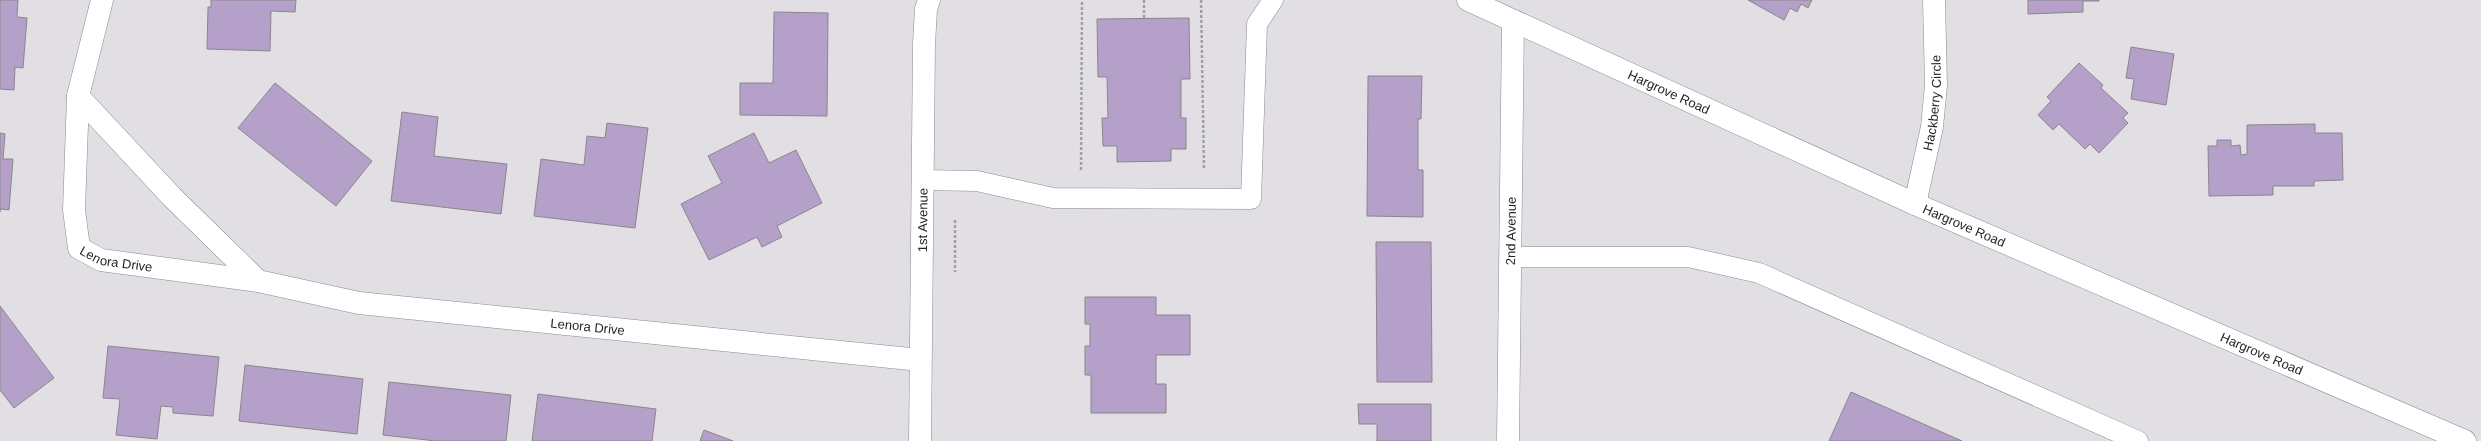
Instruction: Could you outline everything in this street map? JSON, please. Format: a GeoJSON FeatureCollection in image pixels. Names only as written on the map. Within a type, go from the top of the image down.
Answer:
{"type":"FeatureCollection","features":[{"type":"Feature","properties":{"kind":"street","name":"Lenora Drive"},"geometry":{"type":"LineString","coordinates":[[102,0],[78,96],[74,210],[79,248],[101,260],[258,281],[359,303],[920,360]]}},
{"type":"Feature","properties":{"kind":"street","name":"1st Avenue"},"geometry":{"type":"LineString","coordinates":[[920,441],[924,44],[926,9],[929,0]]}},
{"type":"Feature","properties":{"kind":"street","name":"Hargrove Road"},"geometry":{"type":"LineString","coordinates":[[1468,0],[1915,204],[2431,434],[2464,441]]}},
{"type":"Feature","properties":{"kind":"street","name":"Hackberry Circle"},"geometry":{"type":"LineString","coordinates":[[1915,204],[1932,127],[1936,85],[1934,0]]}},
{"type":"Feature","properties":{"kind":"street","name":"2nd Avenue"},"geometry":{"type":"LineString","coordinates":[[1508,441],[1513,21]]}},
{"type":"Feature","properties":{"kind":"street"},"geometry":{"type":"LineString","coordinates":[[78,96],[172,197],[258,281]]}},
{"type":"Feature","properties":{"kind":"lane"},"geometry":{"type":"LineString","coordinates":[[922,180],[977,180],[1053,198],[1252,200],[1257,24],[1274,0]]}},
{"type":"Feature","properties":{"kind":"lane"},"geometry":{"type":"LineString","coordinates":[[1510,257],[1688,257],[1759,273],[2138,441]]}},
{"type":"Feature","properties":{"kind":"path"},"geometry":{"type":"LineString","coordinates":[[1082,0],[1081,172],[1088,172]]}},
{"type":"Feature","properties":{"kind":"path"},"geometry":{"type":"LineString","coordinates":[[1144,0],[1144,18]]}},
{"type":"Feature","properties":{"kind":"path"},"geometry":{"type":"LineString","coordinates":[[1201,0],[1204,173]]}},
{"type":"Feature","properties":{"kind":"building"},"geometry":{"type":"Polygon","coordinates":[[[0,0],[18,0],[17,17],[27,18],[23,68],[15,67],[14,90],[0,89],[0,0]]]}},
{"type":"Feature","properties":{"kind":"building"},"geometry":{"type":"Polygon","coordinates":[[[211,0],[296,0],[295,12],[271,11],[270,51],[207,49],[208,7],[211,7],[211,0]]]}},
{"type":"Feature","properties":{"kind":"building"},"geometry":{"type":"Polygon","coordinates":[[[1748,0],[1812,0],[1808,8],[1801,4],[1797,12],[1790,8],[1784,20],[1748,0]]]}},
{"type":"Feature","properties":{"kind":"building"},"geometry":{"type":"Polygon","coordinates":[[[2028,0],[2099,1],[2083,1],[2083,12],[2028,14],[2028,0]]]}},
{"type":"Feature","properties":{"kind":"building"},"geometry":{"type":"Polygon","coordinates":[[[774,12],[828,13],[827,116],[740,115],[740,83],[773,83],[774,12]]]}},
{"type":"Feature","properties":{"kind":"building"},"geometry":{"type":"Polygon","coordinates":[[[1189,18],[1190,79],[1181,79],[1181,118],[1186,118],[1186,149],[1171,149],[1171,161],[1117,162],[1117,146],[1103,146],[1102,118],[1108,118],[1107,77],[1098,77],[1097,19],[1189,18]]]}},
{"type":"Feature","properties":{"kind":"building"},"geometry":{"type":"Polygon","coordinates":[[[2131,47],[2174,54],[2166,105],[2131,99],[2134,79],[2126,78],[2131,47]]]}},
{"type":"Feature","properties":{"kind":"building"},"geometry":{"type":"Polygon","coordinates":[[[2079,63],[2103,85],[2101,88],[2128,113],[2123,118],[2128,123],[2099,153],[2090,144],[2085,149],[2059,124],[2053,130],[2038,115],[2051,101],[2047,97],[2079,63]]]}},
{"type":"Feature","properties":{"kind":"building"},"geometry":{"type":"Polygon","coordinates":[[[1368,76],[1422,76],[1421,119],[1418,119],[1418,170],[1423,170],[1423,217],[1367,216],[1368,76]]]}},
{"type":"Feature","properties":{"kind":"building"},"geometry":{"type":"Polygon","coordinates":[[[275,83],[372,161],[336,206],[238,128],[275,83]]]}},
{"type":"Feature","properties":{"kind":"building"},"geometry":{"type":"Polygon","coordinates":[[[402,112],[438,117],[434,156],[507,164],[501,214],[391,201],[402,112]]]}},
{"type":"Feature","properties":{"kind":"building"},"geometry":{"type":"Polygon","coordinates":[[[607,123],[648,128],[635,228],[534,216],[541,159],[584,165],[587,136],[605,138],[607,123]]]}},
{"type":"Feature","properties":{"kind":"building"},"geometry":{"type":"Polygon","coordinates":[[[2315,124],[2315,133],[2342,133],[2343,180],[2314,181],[2314,186],[2273,186],[2273,195],[2209,196],[2208,146],[2217,146],[2217,140],[2231,140],[2231,146],[2240,145],[2241,155],[2247,154],[2247,125],[2315,124]]]}},
{"type":"Feature","properties":{"kind":"building"},"geometry":{"type":"Polygon","coordinates":[[[0,133],[5,134],[3,159],[13,159],[9,210],[0,209],[0,133]]]}},
{"type":"Feature","properties":{"kind":"building"},"geometry":{"type":"Polygon","coordinates":[[[754,133],[769,163],[796,150],[822,203],[777,226],[782,237],[762,247],[757,237],[709,260],[681,204],[722,183],[708,156],[754,133]]]}},
{"type":"Feature","properties":{"kind":"building"},"geometry":{"type":"Polygon","coordinates":[[[1376,242],[1431,242],[1432,382],[1377,382],[1376,242]]]}},
{"type":"Feature","properties":{"kind":"building"},"geometry":{"type":"Polygon","coordinates":[[[1085,297],[1156,297],[1156,315],[1190,315],[1190,355],[1156,355],[1156,384],[1166,384],[1166,413],[1091,413],[1091,375],[1085,375],[1085,346],[1090,346],[1090,324],[1085,324],[1085,297]]]}},
{"type":"Feature","properties":{"kind":"building"},"geometry":{"type":"Polygon","coordinates":[[[0,306],[54,378],[14,408],[0,390],[0,306]]]}},
{"type":"Feature","properties":{"kind":"building"},"geometry":{"type":"Polygon","coordinates":[[[108,346],[219,357],[213,416],[173,413],[173,407],[161,406],[157,439],[116,435],[120,399],[103,398],[108,346]]]}},
{"type":"Feature","properties":{"kind":"building"},"geometry":{"type":"Polygon","coordinates":[[[245,365],[363,379],[357,434],[239,421],[245,365]]]}},
{"type":"Feature","properties":{"kind":"building"},"geometry":{"type":"Polygon","coordinates":[[[389,382],[511,395],[506,441],[436,441],[383,435],[389,382]]]}},
{"type":"Feature","properties":{"kind":"building"},"geometry":{"type":"Polygon","coordinates":[[[1851,392],[1962,441],[1829,441],[1851,392]]]}},
{"type":"Feature","properties":{"kind":"building"},"geometry":{"type":"Polygon","coordinates":[[[538,394],[656,409],[652,441],[532,441],[538,394]]]}},
{"type":"Feature","properties":{"kind":"building"},"geometry":{"type":"Polygon","coordinates":[[[1358,404],[1431,404],[1431,441],[1377,441],[1377,424],[1359,424],[1358,404]]]}},
{"type":"Feature","properties":{"kind":"building"},"geometry":{"type":"Polygon","coordinates":[[[704,430],[733,441],[700,441],[704,430]]]}}]}
